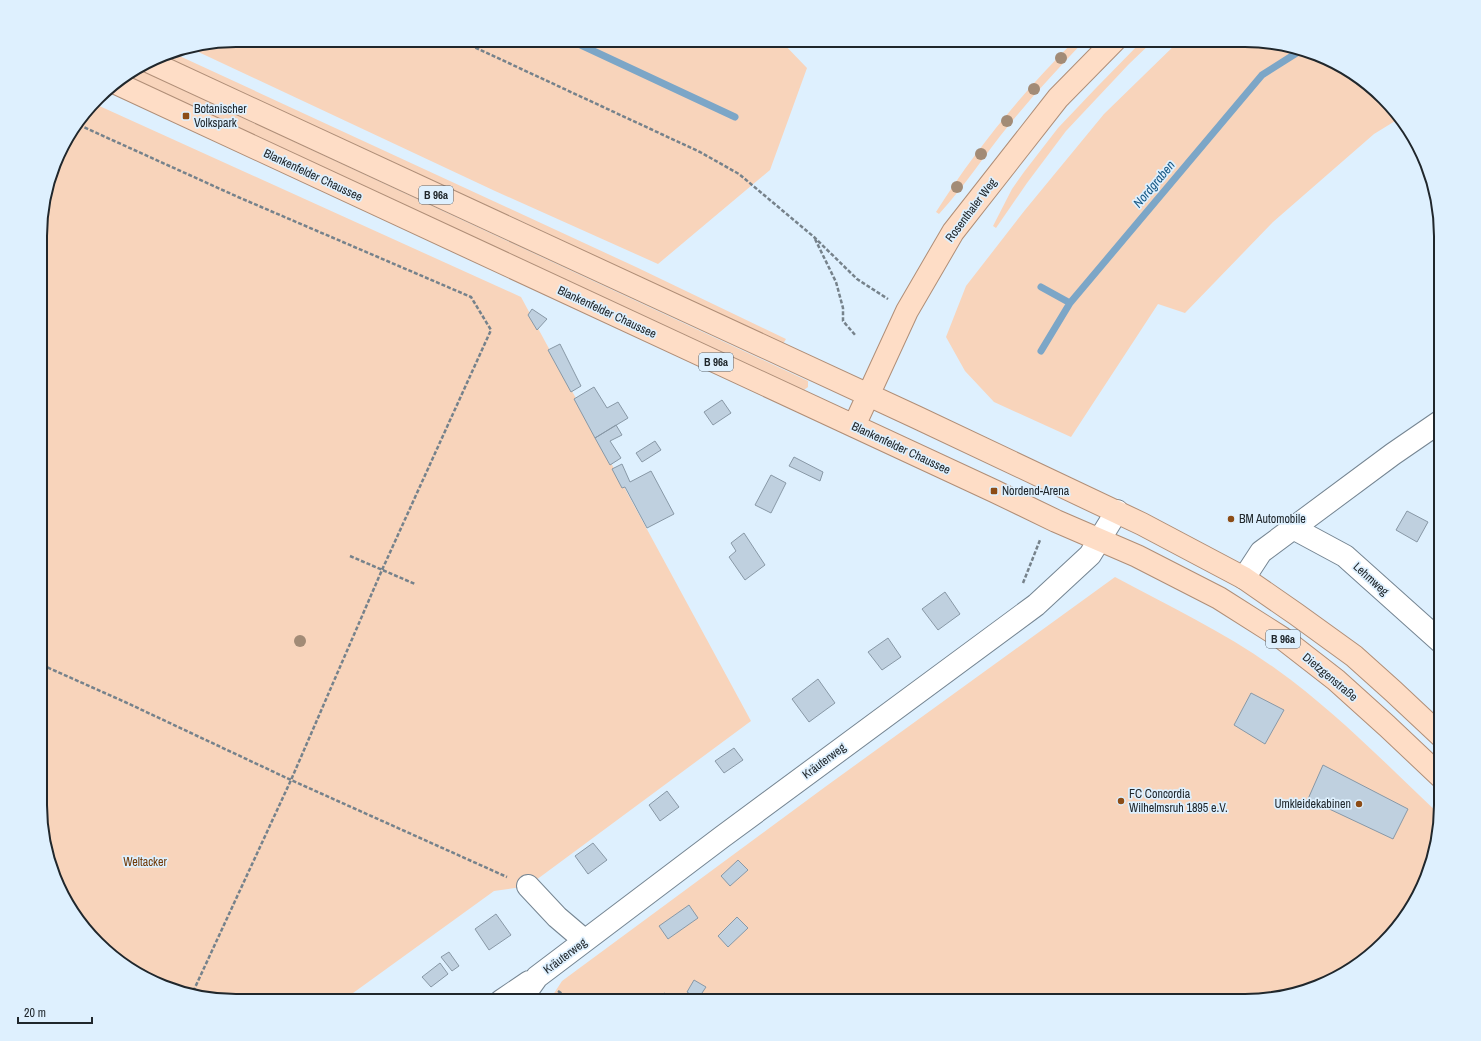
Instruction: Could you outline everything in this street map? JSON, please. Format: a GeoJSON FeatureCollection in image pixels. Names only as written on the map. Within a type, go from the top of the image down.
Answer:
{"type":"FeatureCollection","features":[{"type":"Feature","properties":{"kind":"main road","name":"Rosenthaler Weg"},"geometry":{"type":"LineString","coordinates":[[854,426],[907,311],[953,232],[1058,98],[1108,47]]}},
{"type":"Feature","properties":{"kind":"main road","name":"B 96a"},"geometry":{"type":"LineString","coordinates":[[157,65],[1117,511],[1244,578],[1354,656],[1393,690],[1434,729]]}},
{"type":"Feature","properties":{"kind":"main road","name":"Blankenfelder Chaussee"},"geometry":{"type":"LineString","coordinates":[[122,86],[909,451],[1056,521],[1099,539]]}},
{"type":"Feature","properties":{"kind":"main road","name":"Dietzgenstraße"},"geometry":{"type":"LineString","coordinates":[[1099,539],[1137,556],[1219,598],[1282,638],[1336,680],[1434,770]]}},
{"type":"Feature","properties":{"kind":"lane"},"geometry":{"type":"LineString","coordinates":[[1244,578],[1261,552],[1434,425]]}},
{"type":"Feature","properties":{"kind":"lane","name":"Kräuterweg"},"geometry":{"type":"LineString","coordinates":[[525,994],[537,977],[584,940],[1036,605],[1090,555],[1117,511]]}},
{"type":"Feature","properties":{"kind":"lane","name":"Lehmweg"},"geometry":{"type":"LineString","coordinates":[[1294,528],[1345,556],[1434,636]]}},
{"type":"Feature","properties":{"kind":"lane"},"geometry":{"type":"LineString","coordinates":[[528,886],[557,916],[584,940]]}},
{"type":"Feature","properties":{"kind":"lane"},"geometry":{"type":"LineString","coordinates":[[512,994],[537,977]]}},
{"type":"Feature","properties":{"kind":"path"},"geometry":{"type":"LineString","coordinates":[[474,47],[700,152],[739,174],[814,237],[857,279],[907,311]]}},
{"type":"Feature","properties":{"kind":"path"},"geometry":{"type":"LineString","coordinates":[[82,126],[238,197],[471,297],[491,330],[382,570],[291,780],[194,989]]}},
{"type":"Feature","properties":{"kind":"path"},"geometry":{"type":"LineString","coordinates":[[814,237],[836,282],[843,308],[843,320],[856,336]]}},
{"type":"Feature","properties":{"kind":"path"},"geometry":{"type":"LineString","coordinates":[[350,556],[415,584]]}},
{"type":"Feature","properties":{"kind":"path"},"geometry":{"type":"LineString","coordinates":[[47,667],[291,780],[528,886]]}},
{"type":"Feature","properties":{"kind":"green space"},"geometry":{"type":"Polygon","coordinates":[[[224,47],[787,47],[807,68],[770,170],[658,264],[495,191],[197,51],[224,47]]]}},
{"type":"Feature","properties":{"kind":"green space"},"geometry":{"type":"Polygon","coordinates":[[[1068,47],[1078,47],[1018,114],[939,214],[936,212],[983,144],[1018,101],[1068,47]]]}},
{"type":"Feature","properties":{"kind":"green space"},"geometry":{"type":"Polygon","coordinates":[[[1136,47],[1147,47],[1066,131],[996,228],[993,226],[1012,189],[1024,172],[1058,128],[1136,47]]]}},
{"type":"Feature","properties":{"kind":"green space"},"geometry":{"type":"Polygon","coordinates":[[[1173,47],[1257,47],[1294,53],[1317,61],[1339,72],[1360,86],[1379,102],[1395,121],[1374,134],[1273,222],[1185,313],[1158,304],[1071,437],[994,402],[965,371],[946,337],[966,286],[1025,210],[1104,114],[1173,47]]]}},
{"type":"Feature","properties":{"kind":"green space"},"geometry":{"type":"Polygon","coordinates":[[[179,56],[636,267],[786,339],[783,344],[170,59],[179,56]]]}},
{"type":"Feature","properties":{"kind":"green space"},"geometry":{"type":"Polygon","coordinates":[[[143,71],[808,381],[808,387],[804,390],[132,78],[143,71]]]}},
{"type":"Feature","properties":{"kind":"green space","name":"Weltacker"},"geometry":{"type":"Polygon","coordinates":[[[99,106],[521,297],[751,721],[528,886],[494,891],[352,994],[224,994],[187,988],[164,980],[142,969],[121,955],[102,939],[86,920],[72,899],[61,877],[53,854],[47,817],[47,224],[53,187],[61,164],[79,131],[99,106]]]}},
{"type":"Feature","properties":{"kind":"green space","name":"FC Concordia Wilhelmsruh 1895 e.V."},"geometry":{"type":"Polygon","coordinates":[[[1115,577],[1217,632],[1276,669],[1320,703],[1381,758],[1434,809],[1434,817],[1428,854],[1420,877],[1409,899],[1395,920],[1379,939],[1350,962],[1317,980],[1294,988],[1257,994],[554,994],[562,981],[825,787],[1115,577]]]}},
{"type":"Feature","properties":{"kind":"building"},"geometry":{"type":"Polygon","coordinates":[[[532,309],[547,319],[537,330],[528,315],[532,309]]]}},
{"type":"Feature","properties":{"kind":"building"},"geometry":{"type":"Polygon","coordinates":[[[560,344],[581,386],[571,392],[548,350],[560,344]]]}},
{"type":"Feature","properties":{"kind":"building"},"geometry":{"type":"Polygon","coordinates":[[[594,387],[607,408],[618,402],[628,418],[595,438],[574,399],[594,387]]]}},
{"type":"Feature","properties":{"kind":"building"},"geometry":{"type":"Polygon","coordinates":[[[722,400],[731,413],[713,425],[704,412],[722,400]]]}},
{"type":"Feature","properties":{"kind":"building"},"geometry":{"type":"Polygon","coordinates":[[[616,425],[622,435],[610,441],[621,458],[610,465],[595,438],[616,425]]]}},
{"type":"Feature","properties":{"kind":"building"},"geometry":{"type":"Polygon","coordinates":[[[655,441],[661,450],[642,462],[636,453],[655,441]]]}},
{"type":"Feature","properties":{"kind":"building"},"geometry":{"type":"Polygon","coordinates":[[[794,457],[823,472],[820,481],[789,466],[794,457]]]}},
{"type":"Feature","properties":{"kind":"building"},"geometry":{"type":"Polygon","coordinates":[[[622,464],[630,482],[651,471],[674,514],[647,528],[625,487],[622,488],[612,469],[622,464]]]}},
{"type":"Feature","properties":{"kind":"building"},"geometry":{"type":"Polygon","coordinates":[[[771,475],[786,483],[771,513],[755,505],[771,475]]]}},
{"type":"Feature","properties":{"kind":"building"},"geometry":{"type":"Polygon","coordinates":[[[1407,511],[1428,522],[1417,542],[1396,530],[1407,511]]]}},
{"type":"Feature","properties":{"kind":"building"},"geometry":{"type":"Polygon","coordinates":[[[744,533],[765,565],[745,580],[729,557],[736,551],[731,543],[744,533]]]}},
{"type":"Feature","properties":{"kind":"building"},"geometry":{"type":"Polygon","coordinates":[[[945,592],[960,614],[938,630],[922,609],[945,592]]]}},
{"type":"Feature","properties":{"kind":"building"},"geometry":{"type":"Polygon","coordinates":[[[888,638],[901,657],[882,670],[868,652],[888,638]]]}},
{"type":"Feature","properties":{"kind":"building"},"geometry":{"type":"Polygon","coordinates":[[[818,679],[835,703],[809,722],[792,699],[818,679]]]}},
{"type":"Feature","properties":{"kind":"building"},"geometry":{"type":"Polygon","coordinates":[[[1251,693],[1284,710],[1265,744],[1234,725],[1251,693]]]}},
{"type":"Feature","properties":{"kind":"building"},"geometry":{"type":"Polygon","coordinates":[[[734,748],[743,760],[724,773],[715,761],[734,748]]]}},
{"type":"Feature","properties":{"kind":"building","name":"Umkleidekabinen"},"geometry":{"type":"Polygon","coordinates":[[[1323,765],[1408,809],[1393,839],[1308,799],[1323,765]]]}},
{"type":"Feature","properties":{"kind":"building"},"geometry":{"type":"Polygon","coordinates":[[[667,791],[679,807],[660,821],[649,805],[667,791]]]}},
{"type":"Feature","properties":{"kind":"building"},"geometry":{"type":"Polygon","coordinates":[[[593,843],[607,860],[588,874],[575,856],[593,843]]]}},
{"type":"Feature","properties":{"kind":"building"},"geometry":{"type":"Polygon","coordinates":[[[738,860],[748,870],[730,886],[721,876],[738,860]]]}},
{"type":"Feature","properties":{"kind":"building"},"geometry":{"type":"Polygon","coordinates":[[[689,905],[698,918],[668,939],[659,926],[689,905]]]}},
{"type":"Feature","properties":{"kind":"building"},"geometry":{"type":"Polygon","coordinates":[[[496,914],[511,935],[489,950],[475,929],[496,914]]]}},
{"type":"Feature","properties":{"kind":"building"},"geometry":{"type":"Polygon","coordinates":[[[737,917],[748,928],[728,947],[718,936],[737,917]]]}},
{"type":"Feature","properties":{"kind":"building"},"geometry":{"type":"Polygon","coordinates":[[[449,952],[459,966],[452,971],[441,957],[449,952]]]}},
{"type":"Feature","properties":{"kind":"building"},"geometry":{"type":"Polygon","coordinates":[[[440,963],[448,974],[431,987],[422,977],[440,963]]]}},
{"type":"Feature","properties":{"kind":"building"},"geometry":{"type":"Polygon","coordinates":[[[694,980],[706,987],[701,994],[690,994],[687,992],[694,980]]]}},
{"type":"Feature","properties":{"kind":"waterway"},"geometry":{"type":"LineString","coordinates":[[585,47],[735,117]]}},
{"type":"Feature","properties":{"kind":"waterway","name":"Nordgraben"},"geometry":{"type":"LineString","coordinates":[[1041,351],[1070,303],[1262,75],[1296,54]]}},
{"type":"Feature","properties":{"kind":"waterway"},"geometry":{"type":"LineString","coordinates":[[1041,287],[1070,303]]}},
{"type":"Feature","properties":{"kind":"place","name":"Botanischer Volkspark"},"geometry":{"type":"Point","coordinates":[186,116]}},
{"type":"Feature","properties":{"kind":"place","name":"Nordend-Arena"},"geometry":{"type":"Point","coordinates":[994,491]}},
{"type":"Feature","properties":{"kind":"place","name":"BM Automobile"},"geometry":{"type":"Point","coordinates":[1231,519]}},
{"type":"Feature","properties":{"kind":"place","name":"FC Concordia Wilhelmsruh 1895 e.V."},"geometry":{"type":"Point","coordinates":[1121,801]}},
{"type":"Feature","properties":{"kind":"place","name":"Umkleidekabinen"},"geometry":{"type":"Point","coordinates":[1359,804]}}]}
